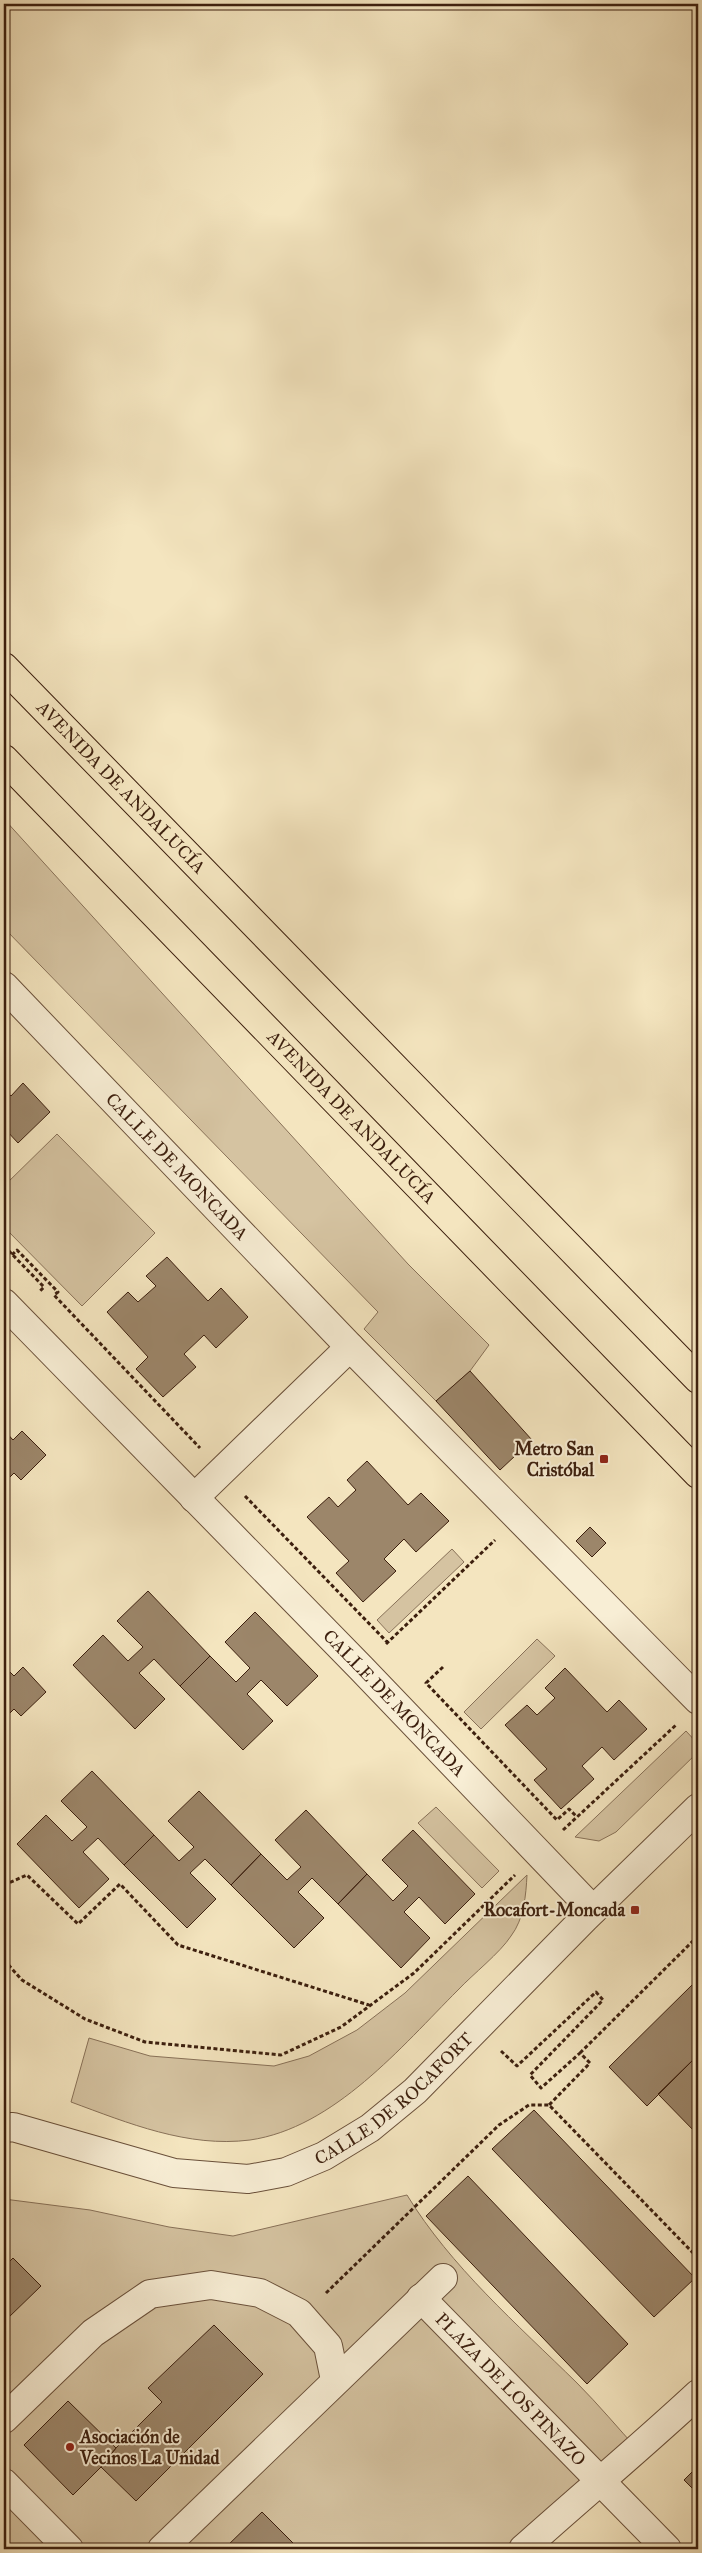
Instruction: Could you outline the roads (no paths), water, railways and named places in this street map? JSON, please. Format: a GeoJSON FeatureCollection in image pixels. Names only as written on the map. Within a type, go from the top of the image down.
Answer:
{"type":"FeatureCollection","features":[{"type":"Feature","properties":{"kind":"main road","name":"AVENIDA DE ANDALUCÍA"},"geometry":{"type":"LineString","coordinates":[[4,667],[698,1379]]}},
{"type":"Feature","properties":{"kind":"main road","name":"AVENIDA DE ANDALUCÍA"},"geometry":{"type":"LineString","coordinates":[[4,759],[698,1474]]}},
{"type":"Feature","properties":{"kind":"street","name":"CALLE DE MONCADA"},"geometry":{"type":"LineString","coordinates":[[4,986],[350,1347],[520,1518],[690,1709]]}},
{"type":"Feature","properties":{"kind":"street","name":"CALLE DE MONCADA"},"geometry":{"type":"LineString","coordinates":[[4,1303],[593,1910]]}},
{"type":"Feature","properties":{"kind":"street"},"geometry":{"type":"LineString","coordinates":[[194,1498],[350,1347]]}},
{"type":"Feature","properties":{"kind":"street","name":"CALLE DE ROCAFORT"},"geometry":{"type":"LineString","coordinates":[[4,2128],[13,2127],[174,2174],[248,2179],[286,2172],[324,2156],[370,2128],[415,2091],[593,1910],[698,1808]]}},
{"type":"Feature","properties":{"kind":"street"},"geometry":{"type":"LineString","coordinates":[[162,2549],[335,2380],[444,2278]]}},
{"type":"Feature","properties":{"kind":"street"},"geometry":{"type":"LineString","coordinates":[[4,2419],[93,2333],[150,2294],[211,2285],[260,2293],[299,2313],[328,2346],[335,2380]]}},
{"type":"Feature","properties":{"kind":"street","name":"PLAZA DE LOS PINAZO"},"geometry":{"type":"LineString","coordinates":[[421,2298],[668,2549]]}},
{"type":"Feature","properties":{"kind":"street","name":"PLAZA DE LOS PINAZO"},"geometry":{"type":"LineString","coordinates":[[523,2549],[600,2480],[638,2450],[698,2394]]}},
{"type":"Feature","properties":{"kind":"street"},"geometry":{"type":"LineString","coordinates":[[4,2483],[69,2549]]}},
{"type":"Feature","properties":{"kind":"place","name":"Metro San Cristóbal"},"geometry":{"type":"Point","coordinates":[604,1459]}},
{"type":"Feature","properties":{"kind":"place","name":"Rocafort-Moncada"},"geometry":{"type":"Point","coordinates":[635,1910]}},
{"type":"Feature","properties":{"kind":"place","name":"Asociación de Vecinos La Unidad"},"geometry":{"type":"Point","coordinates":[70,2447]}}]}
